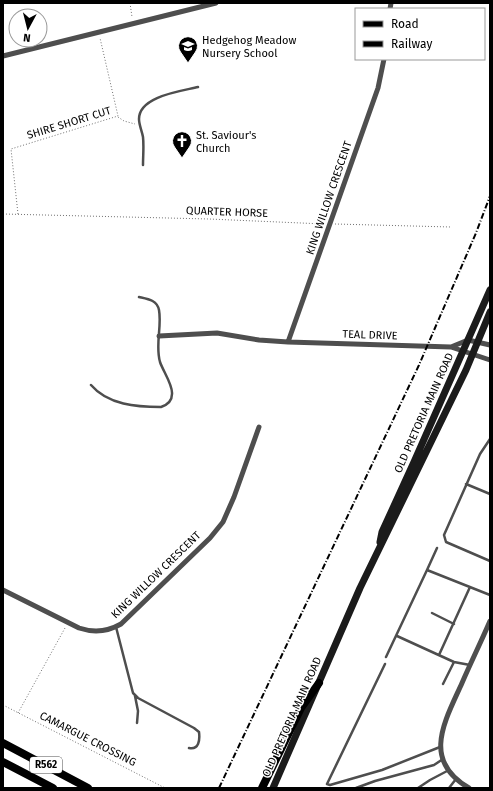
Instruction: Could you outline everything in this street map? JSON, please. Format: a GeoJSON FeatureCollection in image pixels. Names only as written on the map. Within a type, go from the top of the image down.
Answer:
{"type":"FeatureCollection","features":[{"type":"Feature","properties":{"kind":"main road","name":"OLD PRETORIA MAIN ROAD"},"geometry":{"type":"LineString","coordinates":[[380,546],[382,532],[490,290]]}},
{"type":"Feature","properties":{"kind":"main road","name":"OLD PRETORIA MAIN ROAD"},"geometry":{"type":"LineString","coordinates":[[273,788],[380,546],[406,496],[472,355],[490,312]]}},
{"type":"Feature","properties":{"kind":"main road"},"geometry":{"type":"LineString","coordinates":[[262,788],[301,708],[319,683]]}},
{"type":"Feature","properties":{"kind":"main road","name":"R562"},"geometry":{"type":"LineString","coordinates":[[3,743],[88,788]]}},
{"type":"Feature","properties":{"kind":"main road","name":"R562"},"geometry":{"type":"LineString","coordinates":[[3,762],[53,788]]}},
{"type":"Feature","properties":{"kind":"street"},"geometry":{"type":"LineString","coordinates":[[3,56],[216,3]]}},
{"type":"Feature","properties":{"kind":"street","name":"KING WILLOW CRESCENT"},"geometry":{"type":"LineString","coordinates":[[288,342],[378,88],[384,60]]}},
{"type":"Feature","properties":{"kind":"street","name":"TEAL DRIVE"},"geometry":{"type":"LineString","coordinates":[[159,336],[218,332],[258,340],[288,342],[450,347],[490,360]]}},
{"type":"Feature","properties":{"kind":"street"},"geometry":{"type":"LineString","coordinates":[[468,340],[490,345]]}},
{"type":"Feature","properties":{"kind":"street","name":"TEAL DRIVE"},"geometry":{"type":"LineString","coordinates":[[450,347],[468,340]]}},
{"type":"Feature","properties":{"kind":"street","name":"KING WILLOW CRESCENT"},"geometry":{"type":"LineString","coordinates":[[3,590],[79,628],[93,632],[116,627],[134,613],[210,538],[223,522],[234,497],[259,427]]}},
{"type":"Feature","properties":{"kind":"street"},"geometry":{"type":"LineString","coordinates":[[469,788],[456,779],[443,759],[440,748],[441,733],[444,721],[490,621]]}},
{"type":"Feature","properties":{"kind":"lane"},"geometry":{"type":"LineString","coordinates":[[144,165],[143,142],[139,120],[140,113],[145,104],[166,94],[198,87]]}},
{"type":"Feature","properties":{"kind":"lane"},"geometry":{"type":"LineString","coordinates":[[91,385],[101,394],[116,402],[161,407],[165,406],[171,400],[172,392],[159,357],[160,318],[158,305],[149,299],[139,297]]}},
{"type":"Feature","properties":{"kind":"lane"},"geometry":{"type":"LineString","coordinates":[[490,439],[480,454],[466,484],[445,530],[444,539],[446,542],[490,561]]}},
{"type":"Feature","properties":{"kind":"lane"},"geometry":{"type":"LineString","coordinates":[[466,484],[490,494]]}},
{"type":"Feature","properties":{"kind":"lane"},"geometry":{"type":"LineString","coordinates":[[386,657],[437,548]]}},
{"type":"Feature","properties":{"kind":"lane"},"geometry":{"type":"LineString","coordinates":[[427,570],[490,595]]}},
{"type":"Feature","properties":{"kind":"lane"},"geometry":{"type":"LineString","coordinates":[[439,655],[470,587]]}},
{"type":"Feature","properties":{"kind":"lane"},"geometry":{"type":"LineString","coordinates":[[432,613],[454,624]]}},
{"type":"Feature","properties":{"kind":"lane"},"geometry":{"type":"LineString","coordinates":[[116,627],[131,690],[135,696],[138,711],[137,723]]}},
{"type":"Feature","properties":{"kind":"lane"},"geometry":{"type":"LineString","coordinates":[[397,636],[454,662],[470,665]]}},
{"type":"Feature","properties":{"kind":"lane"},"geometry":{"type":"LineString","coordinates":[[443,684],[454,662]]}},
{"type":"Feature","properties":{"kind":"lane"},"geometry":{"type":"LineString","coordinates":[[385,664],[327,784],[330,785],[382,770],[440,748]]}},
{"type":"Feature","properties":{"kind":"lane"},"geometry":{"type":"LineString","coordinates":[[135,696],[199,732],[199,743],[197,747],[193,749],[189,748]]}},
{"type":"Feature","properties":{"kind":"lane"},"geometry":{"type":"LineString","coordinates":[[356,788],[375,781],[434,765],[443,759]]}},
{"type":"Feature","properties":{"kind":"lane"},"geometry":{"type":"LineString","coordinates":[[418,788],[449,770]]}},
{"type":"Feature","properties":{"kind":"lane"},"geometry":{"type":"LineString","coordinates":[[450,788],[456,779]]}},
{"type":"Feature","properties":{"kind":"path"},"geometry":{"type":"LineString","coordinates":[[126,19],[133,17],[130,3]]}},
{"type":"Feature","properties":{"kind":"path","name":"SHIRE SHORT CUT"},"geometry":{"type":"LineString","coordinates":[[18,215],[11,149],[118,116],[98,32]]}},
{"type":"Feature","properties":{"kind":"path"},"geometry":{"type":"LineString","coordinates":[[118,116],[124,121],[140,126]]}},
{"type":"Feature","properties":{"kind":"path","name":"QUARTER HORSE"},"geometry":{"type":"LineString","coordinates":[[3,214],[451,227]]}},
{"type":"Feature","properties":{"kind":"path"},"geometry":{"type":"LineString","coordinates":[[18,713],[67,623]]}},
{"type":"Feature","properties":{"kind":"path","name":"CAMARGUE CROSSING"},"geometry":{"type":"LineString","coordinates":[[3,705],[165,788]]}},
{"type":"Feature","properties":{"kind":"railway"},"geometry":{"type":"LineString","coordinates":[[219,788],[419,365],[476,233],[490,196]]}},
{"type":"Feature","properties":{"kind":"place","name":"Hedgehog Meadow Nursery School"},"geometry":{"type":"Point","coordinates":[188,63]}},
{"type":"Feature","properties":{"kind":"place","name":"St. Saviour's Church"},"geometry":{"type":"Point","coordinates":[182,158]}}]}
